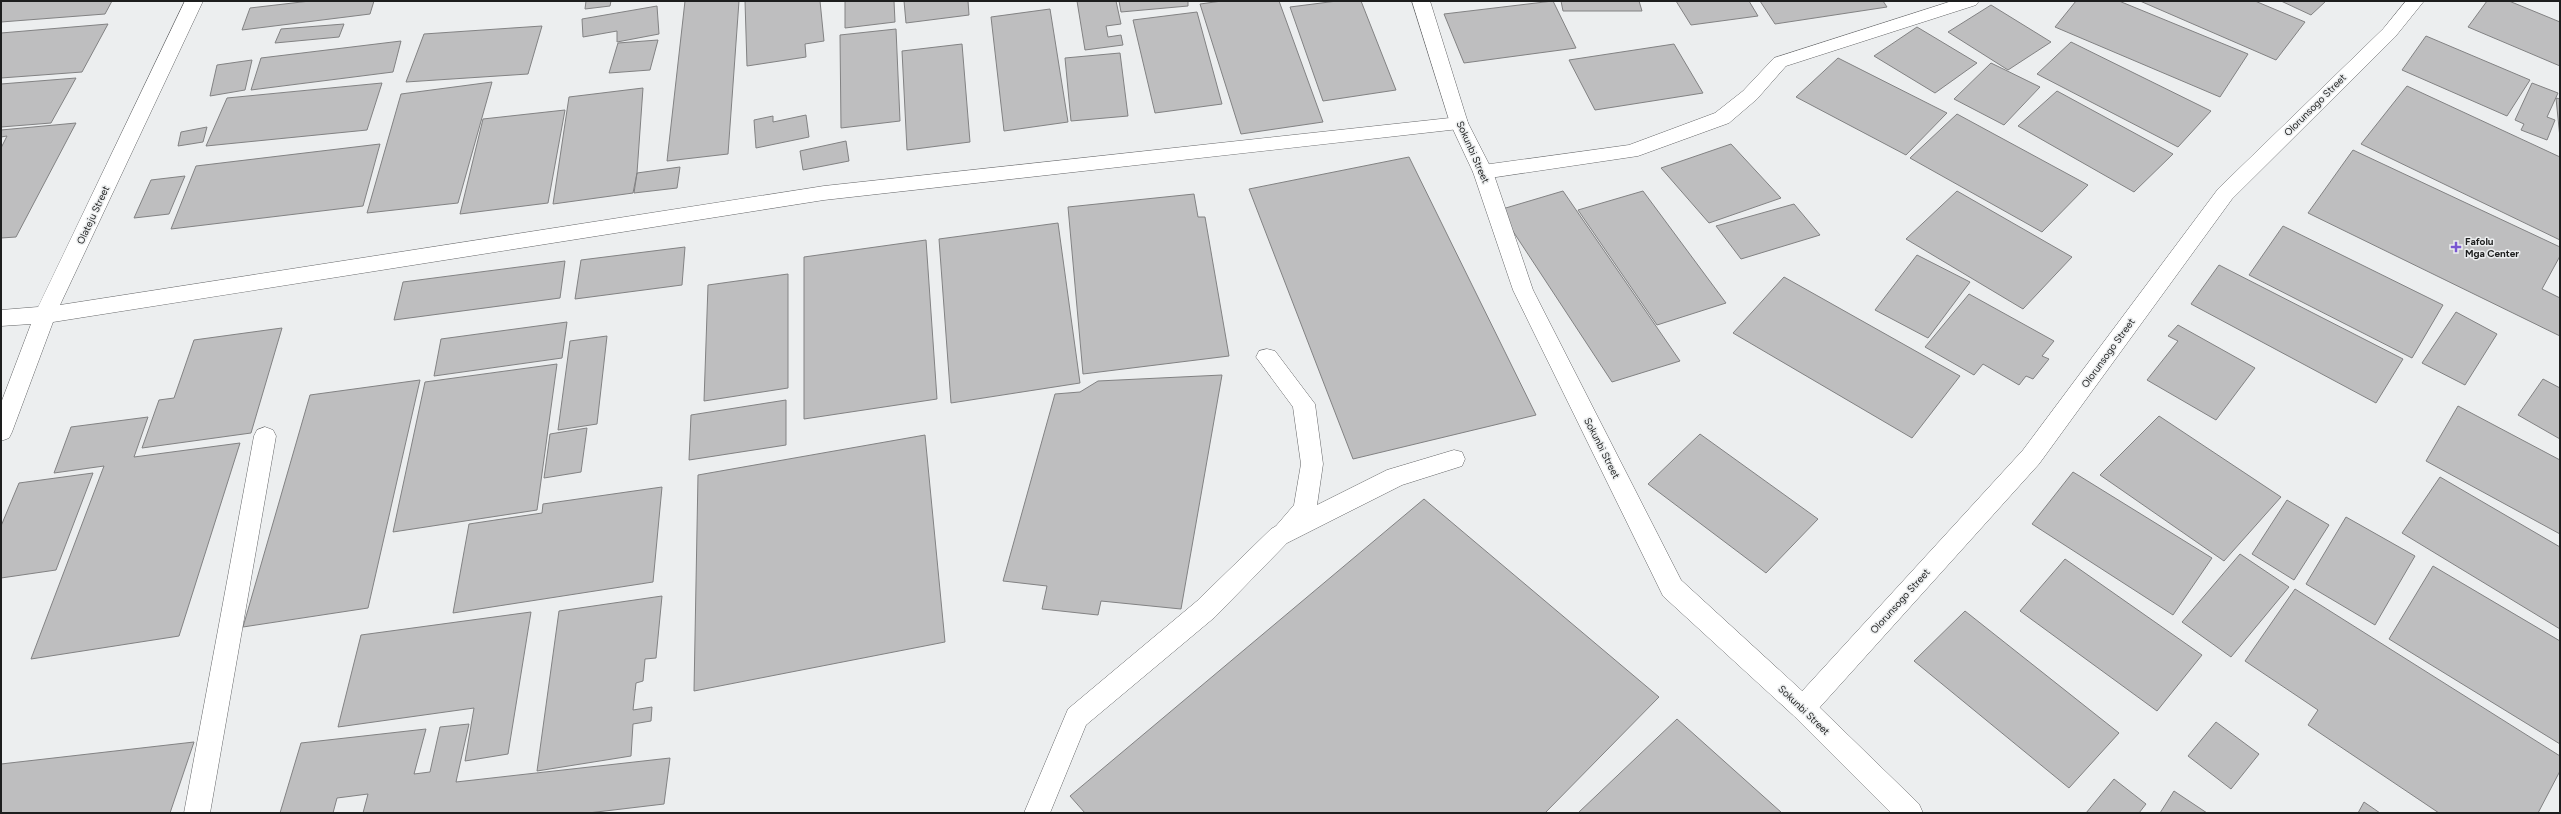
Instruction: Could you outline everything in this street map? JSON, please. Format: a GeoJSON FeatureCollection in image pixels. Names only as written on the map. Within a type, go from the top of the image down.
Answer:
{"type":"FeatureCollection","features":[{"type":"Feature","properties":{"kind":"street","name":"Olateju Street"},"geometry":{"type":"LineString","coordinates":[[1,432],[45,315],[194,1]]}},
{"type":"Feature","properties":{"kind":"street","name":"Sokunbi Street"},"geometry":{"type":"LineString","coordinates":[[1421,1],[1460,123],[1483,172],[1523,290],[1672,588],[1803,708],[1910,813]]}},
{"type":"Feature","properties":{"kind":"street"},"geometry":{"type":"LineString","coordinates":[[1483,172],[1631,151],[1722,118],[1750,95],[1780,62],[1970,1]]}},
{"type":"Feature","properties":{"kind":"street","name":"Olorunsogo Street"},"geometry":{"type":"LineString","coordinates":[[1803,708],[2031,457],[2225,194],[2389,33],[2415,1]]}},
{"type":"Feature","properties":{"kind":"street"},"geometry":{"type":"LineString","coordinates":[[1,318],[45,315],[824,193],[1460,123]]}},
{"type":"Feature","properties":{"kind":"street"},"geometry":{"type":"LineString","coordinates":[[1037,813],[1077,717],[1206,609],[1305,509],[1312,464],[1304,404],[1267,357]]}},
{"type":"Feature","properties":{"kind":"street"},"geometry":{"type":"LineString","coordinates":[[197,813],[265,436]]}},
{"type":"Feature","properties":{"kind":"street"},"geometry":{"type":"LineString","coordinates":[[1279,536],[1395,477],[1454,459]]}},
{"type":"Feature","properties":{"kind":"building"},"geometry":{"type":"Polygon","coordinates":[[[1,1],[112,1],[105,14],[1,22],[1,1]]]}},
{"type":"Feature","properties":{"kind":"building"},"geometry":{"type":"Polygon","coordinates":[[[310,1],[374,1],[370,14],[242,30],[250,8],[310,1]]]}},
{"type":"Feature","properties":{"kind":"building"},"geometry":{"type":"Polygon","coordinates":[[[586,1],[611,1],[610,6],[585,9],[586,1]]]}},
{"type":"Feature","properties":{"kind":"building"},"geometry":{"type":"Polygon","coordinates":[[[685,1],[739,1],[728,154],[667,161],[685,1]]]}},
{"type":"Feature","properties":{"kind":"building"},"geometry":{"type":"Polygon","coordinates":[[[745,1],[820,1],[824,41],[805,44],[806,57],[747,66],[745,1]]]}},
{"type":"Feature","properties":{"kind":"building"},"geometry":{"type":"Polygon","coordinates":[[[845,1],[894,1],[895,22],[845,28],[845,1]]]}},
{"type":"Feature","properties":{"kind":"building"},"geometry":{"type":"Polygon","coordinates":[[[904,1],[968,1],[969,15],[906,23],[904,1]]]}},
{"type":"Feature","properties":{"kind":"building"},"geometry":{"type":"Polygon","coordinates":[[[1077,1],[1116,1],[1121,24],[1106,26],[1108,37],[1121,35],[1123,45],[1085,50],[1077,1]]]}},
{"type":"Feature","properties":{"kind":"building"},"geometry":{"type":"Polygon","coordinates":[[[1119,1],[1188,1],[1188,6],[1121,12],[1119,1]]]}},
{"type":"Feature","properties":{"kind":"building"},"geometry":{"type":"Polygon","coordinates":[[[1222,1],[1279,1],[1323,122],[1241,134],[1200,4],[1222,1]]]}},
{"type":"Feature","properties":{"kind":"building"},"geometry":{"type":"Polygon","coordinates":[[[1337,1],[1361,1],[1396,90],[1323,101],[1290,7],[1337,1]]]}},
{"type":"Feature","properties":{"kind":"building"},"geometry":{"type":"Polygon","coordinates":[[[1553,1],[1576,48],[1464,63],[1444,14],[1553,1]]]}},
{"type":"Feature","properties":{"kind":"building"},"geometry":{"type":"Polygon","coordinates":[[[1561,1],[1639,1],[1642,11],[1563,11],[1561,1]]]}},
{"type":"Feature","properties":{"kind":"building"},"geometry":{"type":"Polygon","coordinates":[[[1676,1],[1749,1],[1758,16],[1691,25],[1676,1]]]}},
{"type":"Feature","properties":{"kind":"building"},"geometry":{"type":"Polygon","coordinates":[[[1760,1],[1883,1],[1887,7],[1775,24],[1760,1]]]}},
{"type":"Feature","properties":{"kind":"building"},"geometry":{"type":"Polygon","coordinates":[[[2076,1],[2119,1],[2248,54],[2220,97],[2055,27],[2076,1]]]}},
{"type":"Feature","properties":{"kind":"building"},"geometry":{"type":"Polygon","coordinates":[[[2140,1],[2255,1],[2305,22],[2276,60],[2140,1]]]}},
{"type":"Feature","properties":{"kind":"building"},"geometry":{"type":"Polygon","coordinates":[[[2281,1],[2326,1],[2311,15],[2281,1]]]}},
{"type":"Feature","properties":{"kind":"building"},"geometry":{"type":"Polygon","coordinates":[[[2487,1],[2509,1],[2560,22],[2560,66],[2468,27],[2487,1]]]}},
{"type":"Feature","properties":{"kind":"building"},"geometry":{"type":"Polygon","coordinates":[[[1991,5],[2051,42],[2008,70],[1948,32],[1991,5]]]}},
{"type":"Feature","properties":{"kind":"building"},"geometry":{"type":"Polygon","coordinates":[[[657,6],[659,34],[617,42],[617,31],[583,37],[582,19],[657,6]]]}},
{"type":"Feature","properties":{"kind":"building"},"geometry":{"type":"Polygon","coordinates":[[[1050,9],[1068,122],[1004,131],[991,17],[1050,9]]]}},
{"type":"Feature","properties":{"kind":"building"},"geometry":{"type":"Polygon","coordinates":[[[1197,12],[1222,104],[1155,113],[1133,20],[1197,12]]]}},
{"type":"Feature","properties":{"kind":"building"},"geometry":{"type":"Polygon","coordinates":[[[108,24],[82,72],[1,78],[1,33],[108,24]]]}},
{"type":"Feature","properties":{"kind":"building"},"geometry":{"type":"Polygon","coordinates":[[[344,24],[339,37],[275,43],[281,29],[344,24]]]}},
{"type":"Feature","properties":{"kind":"building"},"geometry":{"type":"Polygon","coordinates":[[[542,26],[528,74],[406,82],[424,34],[542,26]]]}},
{"type":"Feature","properties":{"kind":"building"},"geometry":{"type":"Polygon","coordinates":[[[1917,27],[1977,63],[1935,93],[1874,56],[1917,27]]]}},
{"type":"Feature","properties":{"kind":"building"},"geometry":{"type":"Polygon","coordinates":[[[896,29],[900,121],[841,128],[840,35],[896,29]]]}},
{"type":"Feature","properties":{"kind":"building"},"geometry":{"type":"Polygon","coordinates":[[[2426,36],[2530,80],[2507,116],[2402,70],[2426,36]]]}},
{"type":"Feature","properties":{"kind":"building"},"geometry":{"type":"Polygon","coordinates":[[[658,40],[650,70],[609,73],[618,43],[658,40]]]}},
{"type":"Feature","properties":{"kind":"building"},"geometry":{"type":"Polygon","coordinates":[[[401,41],[393,72],[251,90],[261,58],[401,41]]]}},
{"type":"Feature","properties":{"kind":"building"},"geometry":{"type":"Polygon","coordinates":[[[2071,42],[2211,111],[2178,147],[2037,74],[2071,42]]]}},
{"type":"Feature","properties":{"kind":"building"},"geometry":{"type":"Polygon","coordinates":[[[962,44],[970,142],[907,150],[902,51],[962,44]]]}},
{"type":"Feature","properties":{"kind":"building"},"geometry":{"type":"Polygon","coordinates":[[[1674,44],[1703,93],[1595,110],[1569,60],[1674,44]]]}},
{"type":"Feature","properties":{"kind":"building"},"geometry":{"type":"Polygon","coordinates":[[[1120,53],[1128,116],[1071,121],[1065,58],[1120,53]]]}},
{"type":"Feature","properties":{"kind":"building"},"geometry":{"type":"Polygon","coordinates":[[[1838,58],[1947,113],[1906,155],[1796,97],[1838,58]]]}},
{"type":"Feature","properties":{"kind":"building"},"geometry":{"type":"Polygon","coordinates":[[[252,60],[245,90],[210,96],[217,65],[252,60]]]}},
{"type":"Feature","properties":{"kind":"building"},"geometry":{"type":"Polygon","coordinates":[[[1991,63],[2040,87],[2004,125],[1954,99],[1991,63]]]}},
{"type":"Feature","properties":{"kind":"building"},"geometry":{"type":"Polygon","coordinates":[[[76,78],[51,123],[1,127],[1,84],[76,78]]]}},
{"type":"Feature","properties":{"kind":"building"},"geometry":{"type":"Polygon","coordinates":[[[492,82],[458,203],[367,213],[401,94],[492,82]]]}},
{"type":"Feature","properties":{"kind":"building"},"geometry":{"type":"Polygon","coordinates":[[[382,83],[367,130],[206,146],[227,98],[382,83]]]}},
{"type":"Feature","properties":{"kind":"building"},"geometry":{"type":"Polygon","coordinates":[[[2532,83],[2558,93],[2547,117],[2555,120],[2547,140],[2521,130],[2524,124],[2515,120],[2532,83]]]}},
{"type":"Feature","properties":{"kind":"building"},"geometry":{"type":"Polygon","coordinates":[[[2407,86],[2560,157],[2560,240],[2361,144],[2407,86]]]}},
{"type":"Feature","properties":{"kind":"building"},"geometry":{"type":"Polygon","coordinates":[[[643,88],[637,173],[633,193],[553,204],[569,97],[643,88]]]}},
{"type":"Feature","properties":{"kind":"building"},"geometry":{"type":"Polygon","coordinates":[[[2057,91],[2173,154],[2134,192],[2018,126],[2057,91]]]}},
{"type":"Feature","properties":{"kind":"building"},"geometry":{"type":"Polygon","coordinates":[[[2556,98],[2560,99],[2560,138],[2556,98]]]}},
{"type":"Feature","properties":{"kind":"building"},"geometry":{"type":"Polygon","coordinates":[[[565,110],[548,203],[460,214],[483,119],[565,110]]]}},
{"type":"Feature","properties":{"kind":"building"},"geometry":{"type":"Polygon","coordinates":[[[1957,114],[2088,185],[2042,232],[1910,158],[1957,114]]]}},
{"type":"Feature","properties":{"kind":"building"},"geometry":{"type":"Polygon","coordinates":[[[806,115],[809,137],[756,148],[754,120],[773,116],[773,122],[806,115]]]}},
{"type":"Feature","properties":{"kind":"building"},"geometry":{"type":"Polygon","coordinates":[[[76,123],[16,237],[1,238],[1,148],[7,136],[1,137],[1,130],[76,123]]]}},
{"type":"Feature","properties":{"kind":"building"},"geometry":{"type":"Polygon","coordinates":[[[207,127],[203,142],[178,146],[181,132],[207,127]]]}},
{"type":"Feature","properties":{"kind":"building"},"geometry":{"type":"Polygon","coordinates":[[[846,141],[849,161],[803,170],[800,151],[846,141]]]}},
{"type":"Feature","properties":{"kind":"building"},"geometry":{"type":"Polygon","coordinates":[[[380,144],[363,206],[171,229],[196,166],[380,144]]]}},
{"type":"Feature","properties":{"kind":"building"},"geometry":{"type":"Polygon","coordinates":[[[1731,144],[1781,198],[1709,223],[1661,168],[1731,144]]]}},
{"type":"Feature","properties":{"kind":"building"},"geometry":{"type":"Polygon","coordinates":[[[2353,150],[2560,247],[2560,256],[2542,289],[2560,298],[2560,336],[2308,213],[2353,150]]]}},
{"type":"Feature","properties":{"kind":"building"},"geometry":{"type":"Polygon","coordinates":[[[1409,157],[1536,415],[1353,459],[1249,189],[1409,157]]]}},
{"type":"Feature","properties":{"kind":"building"},"geometry":{"type":"Polygon","coordinates":[[[680,167],[677,188],[634,193],[637,173],[680,167]]]}},
{"type":"Feature","properties":{"kind":"building"},"geometry":{"type":"Polygon","coordinates":[[[185,176],[169,214],[134,218],[151,180],[185,176]]]}},
{"type":"Feature","properties":{"kind":"building"},"geometry":{"type":"Polygon","coordinates":[[[1563,191],[1680,361],[1612,382],[1499,210],[1563,191]]]}},
{"type":"Feature","properties":{"kind":"building"},"geometry":{"type":"Polygon","coordinates":[[[1643,191],[1726,303],[1657,325],[1578,210],[1643,191]]]}},
{"type":"Feature","properties":{"kind":"building"},"geometry":{"type":"Polygon","coordinates":[[[1957,191],[2072,257],[2023,309],[1906,239],[1957,191]]]}},
{"type":"Feature","properties":{"kind":"building"},"geometry":{"type":"Polygon","coordinates":[[[1194,194],[1198,217],[1205,217],[1229,356],[1083,374],[1068,207],[1194,194]]]}},
{"type":"Feature","properties":{"kind":"building"},"geometry":{"type":"Polygon","coordinates":[[[1794,204],[1820,235],[1741,259],[1716,226],[1794,204]]]}},
{"type":"Feature","properties":{"kind":"building"},"geometry":{"type":"Polygon","coordinates":[[[1058,223],[1080,383],[951,403],[939,239],[1058,223]]]}},
{"type":"Feature","properties":{"kind":"building"},"geometry":{"type":"Polygon","coordinates":[[[2283,226],[2443,305],[2412,358],[2249,275],[2283,226]]]}},
{"type":"Feature","properties":{"kind":"building"},"geometry":{"type":"Polygon","coordinates":[[[926,240],[937,399],[804,419],[804,257],[926,240]]]}},
{"type":"Feature","properties":{"kind":"building"},"geometry":{"type":"Polygon","coordinates":[[[685,247],[682,285],[575,299],[581,260],[685,247]]]}},
{"type":"Feature","properties":{"kind":"building"},"geometry":{"type":"Polygon","coordinates":[[[1917,255],[1970,282],[1928,338],[1875,310],[1917,255]]]}},
{"type":"Feature","properties":{"kind":"building"},"geometry":{"type":"Polygon","coordinates":[[[565,261],[560,298],[394,320],[403,282],[565,261]]]}},
{"type":"Feature","properties":{"kind":"building"},"geometry":{"type":"Polygon","coordinates":[[[2219,265],[2403,359],[2376,403],[2191,304],[2219,265]]]}},
{"type":"Feature","properties":{"kind":"building"},"geometry":{"type":"Polygon","coordinates":[[[788,274],[788,388],[704,401],[708,285],[788,274]]]}},
{"type":"Feature","properties":{"kind":"building"},"geometry":{"type":"Polygon","coordinates":[[[1784,277],[1960,376],[1912,438],[1733,333],[1784,277]]]}},
{"type":"Feature","properties":{"kind":"building"},"geometry":{"type":"Polygon","coordinates":[[[1969,294],[2054,341],[2042,356],[2049,359],[2033,379],[2026,376],[2019,385],[1983,364],[1974,375],[1925,347],[1969,294]]]}},
{"type":"Feature","properties":{"kind":"building"},"geometry":{"type":"Polygon","coordinates":[[[2456,312],[2497,334],[2465,385],[2422,363],[2456,312]]]}},
{"type":"Feature","properties":{"kind":"building"},"geometry":{"type":"Polygon","coordinates":[[[567,322],[562,358],[434,376],[441,339],[567,322]]]}},
{"type":"Feature","properties":{"kind":"building"},"geometry":{"type":"Polygon","coordinates":[[[2178,325],[2255,368],[2216,420],[2147,380],[2178,341],[2168,336],[2178,325]]]}},
{"type":"Feature","properties":{"kind":"building"},"geometry":{"type":"Polygon","coordinates":[[[282,328],[251,433],[142,448],[159,400],[174,398],[194,340],[282,328]]]}},
{"type":"Feature","properties":{"kind":"building"},"geometry":{"type":"Polygon","coordinates":[[[607,336],[597,424],[558,430],[570,341],[607,336]]]}},
{"type":"Feature","properties":{"kind":"building"},"geometry":{"type":"Polygon","coordinates":[[[557,364],[537,510],[393,532],[425,382],[557,364]]]}},
{"type":"Feature","properties":{"kind":"building"},"geometry":{"type":"Polygon","coordinates":[[[1222,375],[1181,609],[1101,601],[1098,615],[1042,609],[1047,586],[1003,581],[1055,394],[1080,392],[1098,381],[1222,375]]]}},
{"type":"Feature","properties":{"kind":"building"},"geometry":{"type":"Polygon","coordinates":[[[2543,379],[2560,388],[2560,439],[2518,415],[2543,379]]]}},
{"type":"Feature","properties":{"kind":"building"},"geometry":{"type":"Polygon","coordinates":[[[420,380],[368,608],[243,627],[310,395],[420,380]]]}},
{"type":"Feature","properties":{"kind":"building"},"geometry":{"type":"Polygon","coordinates":[[[786,400],[786,445],[689,460],[691,415],[786,400]]]}},
{"type":"Feature","properties":{"kind":"building"},"geometry":{"type":"Polygon","coordinates":[[[2458,406],[2560,460],[2560,534],[2426,461],[2458,406]]]}},
{"type":"Feature","properties":{"kind":"building"},"geometry":{"type":"Polygon","coordinates":[[[2159,416],[2281,497],[2224,561],[2100,475],[2159,416]]]}},
{"type":"Feature","properties":{"kind":"building"},"geometry":{"type":"Polygon","coordinates":[[[148,417],[134,457],[240,443],[179,636],[31,659],[104,466],[54,473],[71,427],[148,417]]]}},
{"type":"Feature","properties":{"kind":"building"},"geometry":{"type":"Polygon","coordinates":[[[587,428],[581,472],[544,478],[550,434],[587,428]]]}},
{"type":"Feature","properties":{"kind":"building"},"geometry":{"type":"Polygon","coordinates":[[[1700,434],[1818,519],[1766,573],[1648,484],[1700,434]]]}},
{"type":"Feature","properties":{"kind":"building"},"geometry":{"type":"Polygon","coordinates":[[[925,435],[945,642],[694,691],[698,475],[925,435]]]}},
{"type":"Feature","properties":{"kind":"building"},"geometry":{"type":"Polygon","coordinates":[[[2073,472],[2212,558],[2173,615],[2032,524],[2073,472]]]}},
{"type":"Feature","properties":{"kind":"building"},"geometry":{"type":"Polygon","coordinates":[[[93,473],[56,570],[1,578],[1,526],[19,483],[93,473]]]}},
{"type":"Feature","properties":{"kind":"building"},"geometry":{"type":"Polygon","coordinates":[[[2440,477],[2560,547],[2560,629],[2402,533],[2440,477]]]}},
{"type":"Feature","properties":{"kind":"building"},"geometry":{"type":"Polygon","coordinates":[[[662,487],[653,582],[453,613],[469,524],[542,513],[543,504],[662,487]]]}},
{"type":"Feature","properties":{"kind":"building"},"geometry":{"type":"Polygon","coordinates":[[[1424,499],[1659,697],[1545,813],[1085,813],[1070,796],[1424,499]]]}},
{"type":"Feature","properties":{"kind":"building"},"geometry":{"type":"Polygon","coordinates":[[[2287,500],[2329,525],[2294,580],[2252,554],[2287,500]]]}},
{"type":"Feature","properties":{"kind":"building"},"geometry":{"type":"Polygon","coordinates":[[[2346,517],[2415,556],[2375,625],[2306,584],[2346,517]]]}},
{"type":"Feature","properties":{"kind":"building"},"geometry":{"type":"Polygon","coordinates":[[[2240,554],[2289,587],[2231,657],[2182,622],[2240,554]]]}},
{"type":"Feature","properties":{"kind":"building"},"geometry":{"type":"Polygon","coordinates":[[[2065,559],[2202,655],[2157,711],[2020,611],[2065,559]]]}},
{"type":"Feature","properties":{"kind":"building"},"geometry":{"type":"Polygon","coordinates":[[[2433,566],[2560,641],[2560,744],[2389,639],[2433,566]]]}},
{"type":"Feature","properties":{"kind":"building"},"geometry":{"type":"Polygon","coordinates":[[[2295,589],[2560,756],[2560,771],[2538,813],[2439,813],[2308,725],[2318,710],[2245,661],[2295,589]]]}},
{"type":"Feature","properties":{"kind":"building"},"geometry":{"type":"Polygon","coordinates":[[[662,596],[656,658],[645,659],[643,681],[636,683],[633,710],[652,707],[651,721],[633,724],[631,756],[537,771],[559,611],[662,596]]]}},
{"type":"Feature","properties":{"kind":"building"},"geometry":{"type":"Polygon","coordinates":[[[1965,611],[2119,733],[2069,788],[1914,661],[1965,611]]]}},
{"type":"Feature","properties":{"kind":"building"},"geometry":{"type":"Polygon","coordinates":[[[531,612],[508,754],[465,761],[474,708],[338,727],[361,635],[531,612]]]}},
{"type":"Feature","properties":{"kind":"building"},"geometry":{"type":"Polygon","coordinates":[[[1677,719],[1782,813],[1578,813],[1677,719]]]}},
{"type":"Feature","properties":{"kind":"building"},"geometry":{"type":"Polygon","coordinates":[[[2216,722],[2259,754],[2231,789],[2188,756],[2216,722]]]}},
{"type":"Feature","properties":{"kind":"building"},"geometry":{"type":"Polygon","coordinates":[[[469,724],[456,782],[670,758],[664,804],[588,813],[363,813],[368,794],[337,798],[333,813],[280,813],[301,743],[426,729],[414,774],[430,772],[440,727],[469,724]]]}},
{"type":"Feature","properties":{"kind":"building"},"geometry":{"type":"Polygon","coordinates":[[[194,742],[170,813],[1,813],[1,764],[194,742]]]}},
{"type":"Feature","properties":{"kind":"building"},"geometry":{"type":"Polygon","coordinates":[[[2114,779],[2146,804],[2139,813],[2086,813],[2114,779]]]}},
{"type":"Feature","properties":{"kind":"building"},"geometry":{"type":"Polygon","coordinates":[[[2174,791],[2207,813],[2160,813],[2174,791]]]}},
{"type":"Feature","properties":{"kind":"building"},"geometry":{"type":"Polygon","coordinates":[[[2364,802],[2380,813],[2358,813],[2364,802]]]}},
{"type":"Feature","properties":{"kind":"place","name":"Fafolu Mga Center"},"geometry":{"type":"Point","coordinates":[2456,247]}}]}
